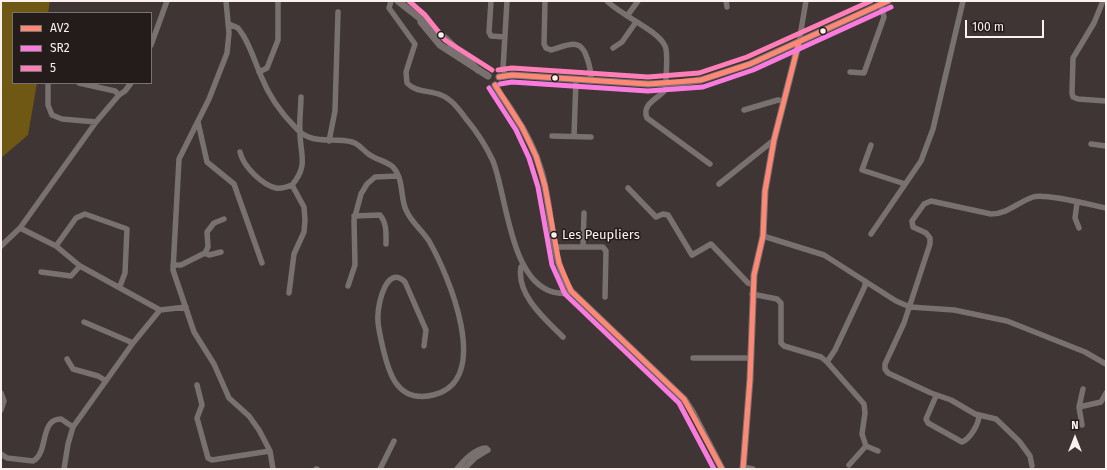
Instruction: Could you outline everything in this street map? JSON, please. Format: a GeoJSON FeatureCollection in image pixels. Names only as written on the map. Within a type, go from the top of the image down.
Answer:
{"type":"FeatureCollection","features":[{"type":"Feature","properties":{"kind":"street"},"geometry":{"type":"LineString","coordinates":[[152,41],[167,1]]}},
{"type":"Feature","properties":{"kind":"street"},"geometry":{"type":"LineString","coordinates":[[226,1],[229,24],[227,53],[198,122],[179,159],[177,228],[173,265],[174,276],[194,332],[214,364],[229,398],[256,425],[270,452],[273,469]]}},
{"type":"Feature","properties":{"kind":"street"},"geometry":{"type":"LineString","coordinates":[[259,72],[267,68],[278,40],[278,1]]}},
{"type":"Feature","properties":{"kind":"street"},"geometry":{"type":"LineString","coordinates":[[391,1],[389,8],[415,44],[405,76],[407,84],[416,89],[441,94],[451,100],[477,133],[493,162],[504,197],[513,237],[523,265],[535,280],[545,288],[563,294],[571,291]]}},
{"type":"Feature","properties":{"kind":"street"},"geometry":{"type":"LineString","coordinates":[[398,1],[420,20],[441,35],[478,70],[488,76]]}},
{"type":"Feature","properties":{"kind":"street"},"geometry":{"type":"LineString","coordinates":[[491,1],[491,36],[505,37]]}},
{"type":"Feature","properties":{"kind":"street"},"geometry":{"type":"LineString","coordinates":[[495,85],[502,76],[503,69],[507,1]]}},
{"type":"Feature","properties":{"kind":"street"},"geometry":{"type":"LineString","coordinates":[[545,1],[544,44],[546,48],[551,50],[566,45],[580,45],[585,49],[591,72],[591,81]]}},
{"type":"Feature","properties":{"kind":"street"},"geometry":{"type":"LineString","coordinates":[[607,1],[656,36],[666,46],[667,55],[665,90],[646,106],[645,112],[647,118],[710,164]]}},
{"type":"Feature","properties":{"kind":"street"},"geometry":{"type":"LineString","coordinates":[[627,16],[638,1]]}},
{"type":"Feature","properties":{"kind":"street"},"geometry":{"type":"LineString","coordinates":[[753,469],[743,468],[753,285],[763,236],[765,191],[774,140],[799,42],[806,1]]}},
{"type":"Feature","properties":{"kind":"street"},"geometry":{"type":"LineString","coordinates":[[488,76],[494,73],[502,76],[666,84],[701,80],[750,64],[888,1]]}},
{"type":"Feature","properties":{"kind":"street"},"geometry":{"type":"LineString","coordinates":[[871,234],[921,161],[933,129],[964,1]]}},
{"type":"Feature","properties":{"kind":"street"},"geometry":{"type":"LineString","coordinates":[[1103,1],[1094,23],[1073,58],[1072,93],[1074,97],[1078,99],[1106,101]]}},
{"type":"Feature","properties":{"kind":"street"},"geometry":{"type":"LineString","coordinates":[[850,72],[864,73],[884,17],[881,5]]}},
{"type":"Feature","properties":{"kind":"street"},"geometry":{"type":"LineString","coordinates":[[329,141],[335,111],[338,12]]}},
{"type":"Feature","properties":{"kind":"street"},"geometry":{"type":"LineString","coordinates":[[613,48],[622,42],[636,22]]}},
{"type":"Feature","properties":{"kind":"street"},"geometry":{"type":"LineString","coordinates":[[229,24],[238,28],[243,35],[249,45],[259,72],[276,105],[300,132],[305,136],[316,140],[355,142],[371,156],[390,165],[398,176],[405,209],[433,249],[458,307],[461,320],[463,366],[455,382],[448,388],[434,395],[415,396],[398,386],[391,378],[379,330],[378,312],[382,293],[388,282],[394,278],[400,278],[405,282],[426,330],[424,346]]}},
{"type":"Feature","properties":{"kind":"street"},"geometry":{"type":"LineString","coordinates":[[488,76],[489,84],[495,85],[526,134],[534,153],[545,188],[559,269],[571,291],[684,399],[693,413],[722,469]]}},
{"type":"Feature","properties":{"kind":"street"},"geometry":{"type":"LineString","coordinates":[[574,136],[576,80]]}},
{"type":"Feature","properties":{"kind":"street"},"geometry":{"type":"LineString","coordinates":[[48,84],[48,105],[52,116],[62,119],[96,122]]}},
{"type":"Feature","properties":{"kind":"street"},"geometry":{"type":"LineString","coordinates":[[89,84],[108,86],[118,95]]}},
{"type":"Feature","properties":{"kind":"street"},"geometry":{"type":"LineString","coordinates":[[1,246],[20,228],[96,122],[118,95],[125,91],[130,84]]}},
{"type":"Feature","properties":{"kind":"street"},"geometry":{"type":"LineString","coordinates":[[240,152],[242,159],[268,186],[278,188],[292,186],[299,177],[303,164],[300,132],[301,96]]}},
{"type":"Feature","properties":{"kind":"street"},"geometry":{"type":"LineString","coordinates":[[744,110],[778,100],[783,101]]}},
{"type":"Feature","properties":{"kind":"street"},"geometry":{"type":"LineString","coordinates":[[198,122],[207,162],[234,184],[262,263]]}},
{"type":"Feature","properties":{"kind":"street"},"geometry":{"type":"LineString","coordinates":[[552,136],[591,137]]}},
{"type":"Feature","properties":{"kind":"street"},"geometry":{"type":"LineString","coordinates":[[719,184],[774,140]]}},
{"type":"Feature","properties":{"kind":"street"},"geometry":{"type":"LineString","coordinates":[[1091,144],[1106,146]]}},
{"type":"Feature","properties":{"kind":"street"},"geometry":{"type":"LineString","coordinates":[[871,145],[862,170],[904,184]]}},
{"type":"Feature","properties":{"kind":"street"},"geometry":{"type":"LineString","coordinates":[[348,286],[355,265],[353,233],[354,216],[361,194],[369,181],[376,176],[398,176]]}},
{"type":"Feature","properties":{"kind":"street"},"geometry":{"type":"LineString","coordinates":[[289,293],[294,254],[304,232],[305,220],[304,207],[292,186]]}},
{"type":"Feature","properties":{"kind":"street"},"geometry":{"type":"LineString","coordinates":[[628,188],[656,217],[662,214],[668,215],[692,255],[711,244],[740,276],[748,283],[753,285]]}},
{"type":"Feature","properties":{"kind":"street"},"geometry":{"type":"LineString","coordinates":[[1032,466],[1030,456],[1019,441],[996,419],[979,415],[951,400],[936,396],[888,373],[885,369],[885,364],[910,306],[930,244],[930,238],[912,224],[914,218],[926,202],[933,201],[991,214],[999,214],[1007,211],[1038,196],[1106,208]]}},
{"type":"Feature","properties":{"kind":"street"},"geometry":{"type":"LineString","coordinates":[[1077,203],[1075,218],[1079,228]]}},
{"type":"Feature","properties":{"kind":"street"},"geometry":{"type":"LineString","coordinates":[[583,247],[584,213]]}},
{"type":"Feature","properties":{"kind":"street"},"geometry":{"type":"LineString","coordinates":[[56,246],[76,218],[85,214],[127,229],[124,273],[120,286]]}},
{"type":"Feature","properties":{"kind":"street"},"geometry":{"type":"LineString","coordinates":[[354,216],[380,215],[384,219],[386,228],[386,244]]}},
{"type":"Feature","properties":{"kind":"street"},"geometry":{"type":"LineString","coordinates":[[173,265],[181,265],[205,253],[208,246],[206,232],[214,223],[224,219]]}},
{"type":"Feature","properties":{"kind":"street"},"geometry":{"type":"LineString","coordinates":[[20,228],[56,246],[80,266],[120,286],[160,310],[186,307]]}},
{"type":"Feature","properties":{"kind":"street"},"geometry":{"type":"LineString","coordinates":[[763,236],[824,255],[896,301],[910,306],[954,310],[1007,321],[1085,352],[1106,364]]}},
{"type":"Feature","properties":{"kind":"street"},"geometry":{"type":"LineString","coordinates":[[555,247],[603,247],[606,251],[606,297]]}},
{"type":"Feature","properties":{"kind":"street"},"geometry":{"type":"LineString","coordinates":[[205,253],[209,255],[221,252]]}},
{"type":"Feature","properties":{"kind":"street"},"geometry":{"type":"LineString","coordinates":[[523,265],[521,267],[521,275],[528,296],[544,317],[563,337]]}},
{"type":"Feature","properties":{"kind":"street"},"geometry":{"type":"LineString","coordinates":[[42,272],[71,276],[80,266]]}},
{"type":"Feature","properties":{"kind":"street"},"geometry":{"type":"LineString","coordinates":[[827,362],[835,350],[865,286],[865,281]]}},
{"type":"Feature","properties":{"kind":"street"},"geometry":{"type":"LineString","coordinates":[[752,294],[777,299],[781,303],[781,343],[784,346],[821,357],[864,404],[865,413],[862,434],[866,446],[878,451]]}},
{"type":"Feature","properties":{"kind":"street"},"geometry":{"type":"LineString","coordinates":[[64,469],[68,444],[73,427],[133,343],[160,310]]}},
{"type":"Feature","properties":{"kind":"street"},"geometry":{"type":"LineString","coordinates":[[84,322],[133,343]]}},
{"type":"Feature","properties":{"kind":"street"},"geometry":{"type":"LineString","coordinates":[[67,358],[74,369],[98,376],[106,381]]}},
{"type":"Feature","properties":{"kind":"street"},"geometry":{"type":"LineString","coordinates":[[693,358],[750,358]]}},
{"type":"Feature","properties":{"kind":"street"},"geometry":{"type":"LineString","coordinates":[[197,384],[202,405],[197,418],[208,458],[212,460],[270,452]]}},
{"type":"Feature","properties":{"kind":"street"},"geometry":{"type":"LineString","coordinates":[[1082,424],[1079,407],[1083,390]]}},
{"type":"Feature","properties":{"kind":"street"},"geometry":{"type":"LineString","coordinates":[[1,393],[4,401],[1,410]]}},
{"type":"Feature","properties":{"kind":"street"},"geometry":{"type":"LineString","coordinates":[[1079,407],[1101,402],[1106,393]]}},
{"type":"Feature","properties":{"kind":"street"},"geometry":{"type":"LineString","coordinates":[[936,396],[926,419],[928,423],[962,442],[966,440],[978,423],[979,415]]}},
{"type":"Feature","properties":{"kind":"street"},"geometry":{"type":"LineString","coordinates":[[1,454],[7,458],[33,461],[40,455],[48,427],[52,422],[61,419],[73,427]]}},
{"type":"Feature","properties":{"kind":"street"},"geometry":{"type":"LineString","coordinates":[[380,469],[394,441]]}},
{"type":"Feature","properties":{"kind":"street"},"geometry":{"type":"LineString","coordinates":[[849,465],[866,446]]}},
{"type":"Feature","properties":{"kind":"street"},"geometry":{"type":"LineString","coordinates":[[457,469],[470,456],[486,448],[488,450],[475,458],[464,469]]}},
{"type":"Feature","properties":{"kind":"shaded area"},"geometry":{"type":"Polygon","coordinates":[[[1,1],[50,1],[48,12],[12,12],[12,84],[37,84],[28,135],[1,158],[1,1]]]}},
{"type":"Feature","properties":{"kind":"transit line","name":"5"},"geometry":{"type":"LineString","coordinates":[[409,1],[425,15],[445,40],[492,70]]}},
{"type":"Feature","properties":{"kind":"transit line","name":"5"},"geometry":{"type":"LineString","coordinates":[[498,70],[512,68],[648,77],[699,73],[747,57],[871,1]]}},
{"type":"Feature","properties":{"kind":"transit line","name":"AV2"},"geometry":{"type":"LineString","coordinates":[[499,77],[512,75],[648,84],[701,80],[750,64],[888,1]]}},
{"type":"Feature","properties":{"kind":"transit line","name":"SR2"},"geometry":{"type":"LineString","coordinates":[[500,84],[512,82],[648,91],[703,87],[753,70],[891,7]]}},
{"type":"Feature","properties":{"kind":"transit line","name":"AV2"},"geometry":{"type":"LineString","coordinates":[[743,469],[750,379],[754,275],[763,236],[765,191],[774,140],[799,42]]}},
{"type":"Feature","properties":{"kind":"transit line","name":"AV2"},"geometry":{"type":"LineString","coordinates":[[495,85],[522,127],[536,156],[545,186],[559,263],[571,291],[684,399],[722,469]]}},
{"type":"Feature","properties":{"kind":"transit line","name":"SR2"},"geometry":{"type":"LineString","coordinates":[[489,88],[516,130],[529,158],[538,187],[552,265],[565,294],[679,403],[714,469]]}},
{"type":"Feature","properties":{"kind":"place","name":"Les Peupliers"},"geometry":{"type":"Point","coordinates":[554,235]}}]}
